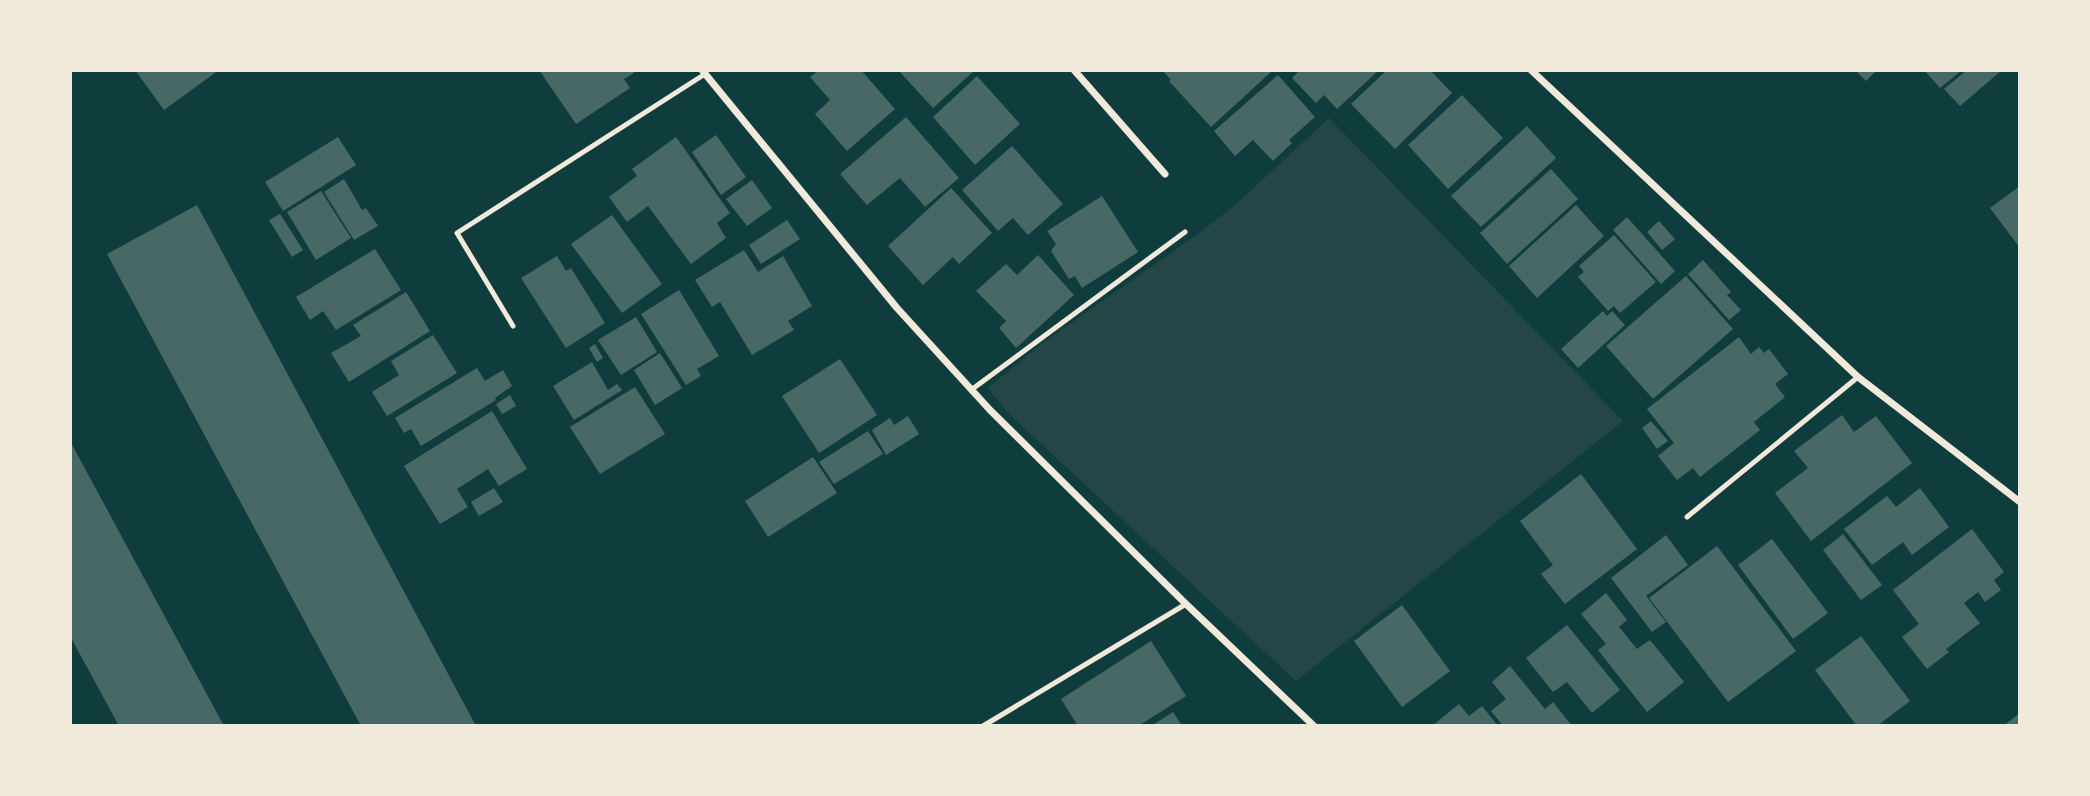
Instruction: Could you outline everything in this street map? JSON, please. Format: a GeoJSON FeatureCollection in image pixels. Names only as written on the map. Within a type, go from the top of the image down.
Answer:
{"type":"FeatureCollection","features":[{"type":"Feature","properties":{"kind":"street"},"geometry":{"type":"LineString","coordinates":[[1074,70],[1165,174]]}},
{"type":"Feature","properties":{"kind":"street"},"geometry":{"type":"LineString","coordinates":[[1531,70],[1858,377],[2019,499]]}},
{"type":"Feature","properties":{"kind":"street"},"geometry":{"type":"LineString","coordinates":[[703,72],[897,308],[971,390],[1186,604],[1314,726]]}},
{"type":"Feature","properties":{"kind":"lane"},"geometry":{"type":"LineString","coordinates":[[513,326],[457,233],[703,72]]}},
{"type":"Feature","properties":{"kind":"lane"},"geometry":{"type":"LineString","coordinates":[[971,390],[1185,232]]}},
{"type":"Feature","properties":{"kind":"lane"},"geometry":{"type":"LineString","coordinates":[[1687,517],[1858,377]]}},
{"type":"Feature","properties":{"kind":"lane"},"geometry":{"type":"LineString","coordinates":[[983,726],[1186,604]]}},
{"type":"Feature","properties":{"kind":"shaded area"},"geometry":{"type":"Polygon","coordinates":[[[1329,118],[1623,421],[1296,681],[1008,413],[988,388],[1041,344],[1233,207],[1329,118]]]}},
{"type":"Feature","properties":{"kind":"building"},"geometry":{"type":"Polygon","coordinates":[[[135,70],[219,70],[164,110],[135,70]]]}},
{"type":"Feature","properties":{"kind":"building"},"geometry":{"type":"Polygon","coordinates":[[[539,70],[632,70],[634,73],[624,79],[630,88],[576,124],[539,70]]]}},
{"type":"Feature","properties":{"kind":"building"},"geometry":{"type":"Polygon","coordinates":[[[819,70],[861,70],[895,109],[847,151],[815,114],[830,100],[810,77],[819,70]]]}},
{"type":"Feature","properties":{"kind":"building"},"geometry":{"type":"Polygon","coordinates":[[[898,70],[975,70],[933,108],[898,70]]]}},
{"type":"Feature","properties":{"kind":"building"},"geometry":{"type":"Polygon","coordinates":[[[1162,70],[1269,70],[1271,72],[1211,127],[1162,70]]]}},
{"type":"Feature","properties":{"kind":"building"},"geometry":{"type":"Polygon","coordinates":[[[1300,70],[1379,70],[1337,109],[1324,95],[1316,103],[1292,78],[1300,70]]]}},
{"type":"Feature","properties":{"kind":"building"},"geometry":{"type":"Polygon","coordinates":[[[1387,70],[1430,70],[1452,93],[1395,149],[1351,104],[1387,70]]]}},
{"type":"Feature","properties":{"kind":"building"},"geometry":{"type":"Polygon","coordinates":[[[1855,70],[1877,70],[1866,81],[1855,70]]]}},
{"type":"Feature","properties":{"kind":"building"},"geometry":{"type":"Polygon","coordinates":[[[1924,70],[1962,70],[1940,88],[1924,70]]]}},
{"type":"Feature","properties":{"kind":"building"},"geometry":{"type":"Polygon","coordinates":[[[1967,70],[2002,70],[1960,106],[1944,89],[1967,70]]]}},
{"type":"Feature","properties":{"kind":"building"},"geometry":{"type":"Polygon","coordinates":[[[1278,75],[1315,117],[1289,140],[1292,143],[1273,161],[1253,140],[1235,156],[1214,131],[1278,75]]]}},
{"type":"Feature","properties":{"kind":"building"},"geometry":{"type":"Polygon","coordinates":[[[977,76],[1020,124],[975,165],[933,117],[977,76]]]}},
{"type":"Feature","properties":{"kind":"building"},"geometry":{"type":"Polygon","coordinates":[[[1462,95],[1503,138],[1448,189],[1408,145],[1462,95]]]}},
{"type":"Feature","properties":{"kind":"building"},"geometry":{"type":"Polygon","coordinates":[[[906,117],[959,178],[925,207],[900,178],[867,205],[840,174],[906,117]]]}},
{"type":"Feature","properties":{"kind":"building"},"geometry":{"type":"Polygon","coordinates":[[[1527,126],[1556,158],[1481,227],[1451,196],[1527,126]]]}},
{"type":"Feature","properties":{"kind":"building"},"geometry":{"type":"Polygon","coordinates":[[[716,135],[746,177],[721,195],[692,152],[716,135]]]}},
{"type":"Feature","properties":{"kind":"building"},"geometry":{"type":"Polygon","coordinates":[[[338,137],[356,165],[283,211],[265,182],[338,137]]]}},
{"type":"Feature","properties":{"kind":"building"},"geometry":{"type":"Polygon","coordinates":[[[676,137],[730,213],[717,223],[726,238],[691,264],[648,206],[627,222],[609,197],[637,176],[632,169],[676,137]]]}},
{"type":"Feature","properties":{"kind":"building"},"geometry":{"type":"Polygon","coordinates":[[[1012,146],[1063,204],[1028,235],[1013,218],[998,231],[962,190],[1012,146]]]}},
{"type":"Feature","properties":{"kind":"building"},"geometry":{"type":"Polygon","coordinates":[[[1551,169],[1578,199],[1507,264],[1480,233],[1551,169]]]}},
{"type":"Feature","properties":{"kind":"building"},"geometry":{"type":"Polygon","coordinates":[[[344,179],[362,210],[366,208],[378,226],[354,240],[324,192],[344,179]]]}},
{"type":"Feature","properties":{"kind":"building"},"geometry":{"type":"Polygon","coordinates":[[[752,180],[772,208],[747,226],[726,199],[752,180]]]}},
{"type":"Feature","properties":{"kind":"building"},"geometry":{"type":"Polygon","coordinates":[[[2020,186],[2020,248],[1990,208],[2020,186]]]}},
{"type":"Feature","properties":{"kind":"building"},"geometry":{"type":"Polygon","coordinates":[[[951,188],[992,233],[959,264],[953,257],[923,285],[888,246],[951,188]]]}},
{"type":"Feature","properties":{"kind":"building"},"geometry":{"type":"Polygon","coordinates":[[[321,191],[351,238],[316,260],[287,212],[321,191]]]}},
{"type":"Feature","properties":{"kind":"building"},"geometry":{"type":"Polygon","coordinates":[[[1102,196],[1138,252],[1082,288],[1075,276],[1069,279],[1051,251],[1056,244],[1047,231],[1102,196]]]}},
{"type":"Feature","properties":{"kind":"building"},"geometry":{"type":"Polygon","coordinates":[[[197,205],[476,726],[361,726],[107,254],[197,205]]]}},
{"type":"Feature","properties":{"kind":"building"},"geometry":{"type":"Polygon","coordinates":[[[1576,205],[1604,236],[1537,298],[1509,266],[1576,205]]]}},
{"type":"Feature","properties":{"kind":"building"},"geometry":{"type":"Polygon","coordinates":[[[280,214],[303,250],[292,257],[269,220],[280,214]]]}},
{"type":"Feature","properties":{"kind":"building"},"geometry":{"type":"Polygon","coordinates":[[[612,215],[662,284],[622,313],[571,244],[612,215]]]}},
{"type":"Feature","properties":{"kind":"building"},"geometry":{"type":"Polygon","coordinates":[[[1627,217],[1675,271],[1661,284],[1613,230],[1627,217]]]}},
{"type":"Feature","properties":{"kind":"building"},"geometry":{"type":"Polygon","coordinates":[[[787,220],[800,239],[761,264],[749,245],[787,220]]]}},
{"type":"Feature","properties":{"kind":"building"},"geometry":{"type":"Polygon","coordinates":[[[1659,221],[1675,239],[1662,250],[1647,232],[1659,221]]]}},
{"type":"Feature","properties":{"kind":"building"},"geometry":{"type":"Polygon","coordinates":[[[1614,235],[1656,282],[1620,313],[1614,306],[1608,311],[1578,277],[1584,272],[1579,266],[1614,235]]]}},
{"type":"Feature","properties":{"kind":"building"},"geometry":{"type":"Polygon","coordinates":[[[375,249],[401,290],[336,330],[323,311],[310,320],[296,297],[375,249]]]}},
{"type":"Feature","properties":{"kind":"building"},"geometry":{"type":"Polygon","coordinates":[[[744,250],[758,272],[783,256],[812,306],[788,321],[794,330],[752,355],[720,302],[712,307],[695,280],[744,250]]]}},
{"type":"Feature","properties":{"kind":"building"},"geometry":{"type":"Polygon","coordinates":[[[1038,255],[1074,295],[1016,348],[999,328],[1006,321],[976,291],[1006,264],[1017,275],[1038,255]]]}},
{"type":"Feature","properties":{"kind":"building"},"geometry":{"type":"Polygon","coordinates":[[[557,256],[566,271],[571,268],[605,323],[566,348],[521,278],[557,256]]]}},
{"type":"Feature","properties":{"kind":"building"},"geometry":{"type":"Polygon","coordinates":[[[1703,260],[1731,292],[1727,295],[1741,310],[1729,320],[1688,274],[1703,260]]]}},
{"type":"Feature","properties":{"kind":"building"},"geometry":{"type":"Polygon","coordinates":[[[1686,276],[1733,329],[1653,399],[1606,346],[1686,276]]]}},
{"type":"Feature","properties":{"kind":"building"},"geometry":{"type":"Polygon","coordinates":[[[679,290],[719,356],[697,369],[701,376],[686,385],[641,314],[679,290]]]}},
{"type":"Feature","properties":{"kind":"building"},"geometry":{"type":"Polygon","coordinates":[[[406,292],[430,331],[349,382],[331,353],[361,336],[353,325],[406,292]]]}},
{"type":"Feature","properties":{"kind":"building"},"geometry":{"type":"Polygon","coordinates":[[[1603,311],[1607,316],[1612,311],[1625,325],[1578,368],[1561,349],[1603,311]]]}},
{"type":"Feature","properties":{"kind":"building"},"geometry":{"type":"Polygon","coordinates":[[[636,317],[657,352],[621,375],[598,340],[636,317]]]}},
{"type":"Feature","properties":{"kind":"building"},"geometry":{"type":"Polygon","coordinates":[[[433,335],[457,373],[387,416],[372,392],[399,375],[391,361],[433,335]]]}},
{"type":"Feature","properties":{"kind":"building"},"geometry":{"type":"Polygon","coordinates":[[[1739,337],[1751,354],[1759,347],[1764,353],[1769,349],[1788,374],[1775,384],[1785,397],[1754,422],[1760,430],[1700,477],[1693,468],[1677,480],[1658,456],[1674,443],[1647,409],[1739,337]]]}},
{"type":"Feature","properties":{"kind":"building"},"geometry":{"type":"Polygon","coordinates":[[[595,344],[603,358],[597,362],[589,348],[595,344]]]}},
{"type":"Feature","properties":{"kind":"building"},"geometry":{"type":"Polygon","coordinates":[[[660,353],[682,388],[655,405],[634,370],[660,353]]]}},
{"type":"Feature","properties":{"kind":"building"},"geometry":{"type":"Polygon","coordinates":[[[840,359],[877,415],[819,453],[782,396],[840,359]]]}},
{"type":"Feature","properties":{"kind":"building"},"geometry":{"type":"Polygon","coordinates":[[[592,362],[608,390],[617,384],[622,390],[574,420],[553,386],[592,362]]]}},
{"type":"Feature","properties":{"kind":"building"},"geometry":{"type":"Polygon","coordinates":[[[477,368],[485,381],[503,370],[512,386],[495,398],[496,400],[421,446],[411,429],[404,433],[395,418],[477,368]]]}},
{"type":"Feature","properties":{"kind":"building"},"geometry":{"type":"Polygon","coordinates":[[[635,387],[665,434],[600,474],[570,427],[635,387]]]}},
{"type":"Feature","properties":{"kind":"building"},"geometry":{"type":"Polygon","coordinates":[[[510,395],[516,406],[502,414],[496,404],[510,395]]]}},
{"type":"Feature","properties":{"kind":"building"},"geometry":{"type":"Polygon","coordinates":[[[492,411],[527,469],[499,486],[488,469],[457,489],[468,507],[440,524],[404,466],[492,411]]]}},
{"type":"Feature","properties":{"kind":"building"},"geometry":{"type":"Polygon","coordinates":[[[1842,415],[1854,432],[1876,416],[1912,463],[1811,541],[1775,493],[1808,468],[1794,451],[1842,415]]]}},
{"type":"Feature","properties":{"kind":"building"},"geometry":{"type":"Polygon","coordinates":[[[908,416],[919,434],[886,455],[872,430],[890,418],[894,425],[908,416]]]}},
{"type":"Feature","properties":{"kind":"building"},"geometry":{"type":"Polygon","coordinates":[[[1651,421],[1668,441],[1657,449],[1642,428],[1651,421]]]}},
{"type":"Feature","properties":{"kind":"building"},"geometry":{"type":"Polygon","coordinates":[[[868,431],[883,454],[834,484],[819,462],[868,431]]]}},
{"type":"Feature","properties":{"kind":"building"},"geometry":{"type":"Polygon","coordinates":[[[70,441],[224,726],[119,726],[70,636],[70,441]]]}},
{"type":"Feature","properties":{"kind":"building"},"geometry":{"type":"Polygon","coordinates":[[[813,457],[837,493],[768,537],[745,501],[813,457]]]}},
{"type":"Feature","properties":{"kind":"building"},"geometry":{"type":"Polygon","coordinates":[[[1581,474],[1637,549],[1565,604],[1541,574],[1553,565],[1520,521],[1581,474]]]}},
{"type":"Feature","properties":{"kind":"building"},"geometry":{"type":"Polygon","coordinates":[[[494,488],[503,502],[479,516],[471,502],[494,488]]]}},
{"type":"Feature","properties":{"kind":"building"},"geometry":{"type":"Polygon","coordinates":[[[1920,488],[1949,527],[1912,555],[1903,542],[1872,565],[1844,529],[1887,496],[1896,507],[1920,488]]]}},
{"type":"Feature","properties":{"kind":"building"},"geometry":{"type":"Polygon","coordinates":[[[1972,529],[2004,572],[1994,580],[2001,590],[1985,602],[1978,592],[1964,603],[1980,623],[1946,649],[1949,652],[1927,669],[1902,637],[1919,624],[1893,590],[1972,529]]]}},
{"type":"Feature","properties":{"kind":"building"},"geometry":{"type":"Polygon","coordinates":[[[1843,534],[1882,585],[1861,600],[1823,550],[1843,534]]]}},
{"type":"Feature","properties":{"kind":"building"},"geometry":{"type":"Polygon","coordinates":[[[1666,535],[1688,565],[1646,596],[1666,622],[1652,632],[1611,578],[1666,535]]]}},
{"type":"Feature","properties":{"kind":"building"},"geometry":{"type":"Polygon","coordinates":[[[1772,539],[1828,613],[1793,639],[1738,565],[1772,539]]]}},
{"type":"Feature","properties":{"kind":"building"},"geometry":{"type":"Polygon","coordinates":[[[1717,546],[1796,651],[1728,702],[1649,598],[1717,546]]]}},
{"type":"Feature","properties":{"kind":"building"},"geometry":{"type":"Polygon","coordinates":[[[1606,593],[1627,620],[1619,627],[1637,649],[1650,640],[1684,682],[1647,712],[1598,650],[1606,644],[1581,614],[1606,593]]]}},
{"type":"Feature","properties":{"kind":"building"},"geometry":{"type":"Polygon","coordinates":[[[1402,605],[1450,671],[1402,707],[1354,641],[1402,605]]]}},
{"type":"Feature","properties":{"kind":"building"},"geometry":{"type":"Polygon","coordinates":[[[1567,625],[1620,690],[1592,713],[1567,682],[1553,692],[1526,658],[1567,625]]]}},
{"type":"Feature","properties":{"kind":"building"},"geometry":{"type":"Polygon","coordinates":[[[1861,636],[1910,701],[1877,726],[1857,726],[1815,670],[1861,636]]]}},
{"type":"Feature","properties":{"kind":"building"},"geometry":{"type":"Polygon","coordinates":[[[1151,641],[1186,696],[1138,726],[1078,726],[1061,699],[1151,641]]]}},
{"type":"Feature","properties":{"kind":"building"},"geometry":{"type":"Polygon","coordinates":[[[1510,666],[1545,709],[1553,702],[1572,726],[1503,726],[1491,711],[1506,699],[1492,682],[1510,666]]]}},
{"type":"Feature","properties":{"kind":"building"},"geometry":{"type":"Polygon","coordinates":[[[1459,704],[1469,716],[1482,706],[1498,726],[1432,726],[1459,704]]]}},
{"type":"Feature","properties":{"kind":"building"},"geometry":{"type":"Polygon","coordinates":[[[1173,712],[1182,726],[1151,726],[1173,712]]]}},
{"type":"Feature","properties":{"kind":"building"},"geometry":{"type":"Polygon","coordinates":[[[2020,713],[2020,726],[2003,726],[2020,713]]]}}]}
